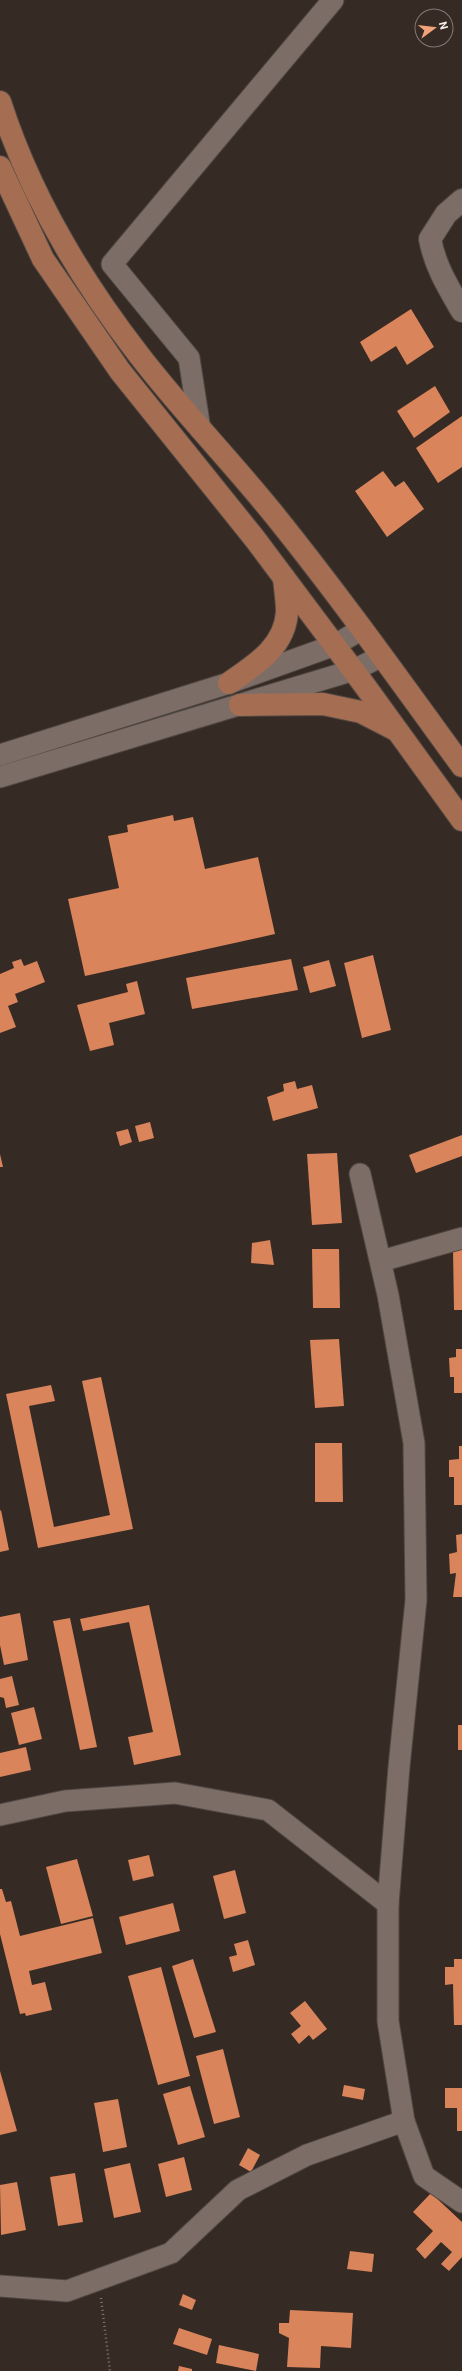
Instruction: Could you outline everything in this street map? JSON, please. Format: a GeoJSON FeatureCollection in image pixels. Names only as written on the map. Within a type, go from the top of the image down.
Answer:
{"type":"FeatureCollection","features":[{"type":"Feature","properties":{"kind":"main road"},"geometry":{"type":"LineString","coordinates":[[0,102],[38,197],[63,244],[90,288],[139,355],[200,429],[276,516],[362,629],[462,766]]}},
{"type":"Feature","properties":{"kind":"main road"},"geometry":{"type":"LineString","coordinates":[[0,167],[43,259],[120,371],[284,578],[354,670],[462,820]]}},
{"type":"Feature","properties":{"kind":"main road"},"geometry":{"type":"LineString","coordinates":[[229,683],[260,662],[280,639],[287,613],[284,578]]}},
{"type":"Feature","properties":{"kind":"main road"},"geometry":{"type":"LineString","coordinates":[[240,705],[324,704],[361,712],[397,730]]}},
{"type":"Feature","properties":{"kind":"street"},"geometry":{"type":"LineString","coordinates":[[200,429],[189,358],[112,264],[333,0]]}},
{"type":"Feature","properties":{"kind":"street"},"geometry":{"type":"LineString","coordinates":[[462,200],[446,214],[430,239],[433,255],[443,280],[462,311]]}},
{"type":"Feature","properties":{"kind":"street"},"geometry":{"type":"LineString","coordinates":[[0,755],[229,683],[335,645],[362,629]]}},
{"type":"Feature","properties":{"kind":"street"},"geometry":{"type":"LineString","coordinates":[[0,777],[354,670],[382,656]]}},
{"type":"Feature","properties":{"kind":"street"},"geometry":{"type":"LineString","coordinates":[[360,1174],[388,1295],[414,1444],[416,1600],[399,1767],[388,1904],[388,2021],[404,2121],[424,2176],[462,2202]]}},
{"type":"Feature","properties":{"kind":"street"},"geometry":{"type":"LineString","coordinates":[[380,1261],[462,1238]]}},
{"type":"Feature","properties":{"kind":"street"},"geometry":{"type":"LineString","coordinates":[[0,1815],[65,1800],[175,1793],[268,1810],[388,1904]]}},
{"type":"Feature","properties":{"kind":"street"},"geometry":{"type":"LineString","coordinates":[[0,2286],[67,2291],[171,2252],[238,2190],[307,2155],[404,2121]]}},
{"type":"Feature","properties":{"kind":"path"},"geometry":{"type":"LineString","coordinates":[[98,2279],[110,2371]]}},
{"type":"Feature","properties":{"kind":"building"},"geometry":{"type":"Polygon","coordinates":[[[411,309],[434,347],[407,365],[396,346],[371,362],[360,342],[411,309]]]}},
{"type":"Feature","properties":{"kind":"building"},"geometry":{"type":"Polygon","coordinates":[[[435,386],[450,412],[414,438],[397,411],[435,386]]]}},
{"type":"Feature","properties":{"kind":"building"},"geometry":{"type":"Polygon","coordinates":[[[462,416],[462,467],[438,483],[416,448],[462,416]]]}},
{"type":"Feature","properties":{"kind":"building"},"geometry":{"type":"Polygon","coordinates":[[[383,471],[395,487],[404,481],[424,509],[387,537],[355,491],[383,471]]]}},
{"type":"Feature","properties":{"kind":"building"},"geometry":{"type":"Polygon","coordinates":[[[173,815],[174,821],[193,817],[205,869],[258,857],[275,934],[85,976],[68,899],[119,888],[108,836],[128,832],[127,825],[173,815]]]}},
{"type":"Feature","properties":{"kind":"building"},"geometry":{"type":"Polygon","coordinates":[[[373,955],[391,1030],[362,1038],[344,963],[373,955]]]}},
{"type":"Feature","properties":{"kind":"building"},"geometry":{"type":"Polygon","coordinates":[[[21,959],[24,966],[37,961],[45,982],[15,994],[18,1002],[8,1006],[16,1027],[0,1033],[0,974],[14,968],[12,962],[21,959]]]}},
{"type":"Feature","properties":{"kind":"building"},"geometry":{"type":"Polygon","coordinates":[[[291,959],[298,990],[192,1009],[186,978],[291,959]]]}},
{"type":"Feature","properties":{"kind":"building"},"geometry":{"type":"Polygon","coordinates":[[[329,960],[336,986],[310,993],[303,967],[329,960]]]}},
{"type":"Feature","properties":{"kind":"building"},"geometry":{"type":"Polygon","coordinates":[[[137,981],[145,1014],[109,1023],[114,1045],[90,1051],[77,1005],[128,992],[126,984],[137,981]]]}},
{"type":"Feature","properties":{"kind":"building"},"geometry":{"type":"Polygon","coordinates":[[[295,1081],[297,1089],[312,1085],[318,1108],[273,1121],[267,1097],[284,1091],[283,1084],[295,1081]]]}},
{"type":"Feature","properties":{"kind":"building"},"geometry":{"type":"Polygon","coordinates":[[[150,1122],[154,1138],[139,1142],[135,1126],[150,1122]]]}},
{"type":"Feature","properties":{"kind":"building"},"geometry":{"type":"Polygon","coordinates":[[[128,1129],[132,1142],[120,1146],[116,1132],[128,1129]]]}},
{"type":"Feature","properties":{"kind":"building"},"geometry":{"type":"Polygon","coordinates":[[[462,1135],[462,1156],[416,1173],[409,1155],[462,1135]]]}},
{"type":"Feature","properties":{"kind":"building"},"geometry":{"type":"Polygon","coordinates":[[[337,1153],[342,1223],[312,1225],[307,1154],[337,1153]]]}},
{"type":"Feature","properties":{"kind":"building"},"geometry":{"type":"Polygon","coordinates":[[[0,1154],[3,1167],[0,1167],[0,1154]]]}},
{"type":"Feature","properties":{"kind":"building"},"geometry":{"type":"Polygon","coordinates":[[[270,1240],[274,1265],[251,1263],[252,1243],[270,1240]]]}},
{"type":"Feature","properties":{"kind":"building"},"geometry":{"type":"Polygon","coordinates":[[[462,1248],[462,1310],[454,1310],[453,1249],[462,1248]]]}},
{"type":"Feature","properties":{"kind":"building"},"geometry":{"type":"Polygon","coordinates":[[[312,1249],[339,1249],[340,1308],[313,1308],[312,1249]]]}},
{"type":"Feature","properties":{"kind":"building"},"geometry":{"type":"Polygon","coordinates":[[[339,1339],[344,1406],[315,1408],[310,1340],[339,1339]]]}},
{"type":"Feature","properties":{"kind":"building"},"geometry":{"type":"Polygon","coordinates":[[[456,1349],[462,1349],[462,1393],[454,1393],[454,1377],[450,1377],[449,1358],[456,1357],[456,1349]]]}},
{"type":"Feature","properties":{"kind":"building"},"geometry":{"type":"Polygon","coordinates":[[[101,1377],[133,1529],[38,1548],[6,1394],[51,1385],[55,1401],[29,1406],[54,1527],[110,1515],[82,1381],[101,1377]]]}},
{"type":"Feature","properties":{"kind":"building"},"geometry":{"type":"Polygon","coordinates":[[[315,1443],[342,1443],[343,1502],[315,1502],[315,1443]]]}},
{"type":"Feature","properties":{"kind":"building"},"geometry":{"type":"Polygon","coordinates":[[[459,1446],[462,1446],[462,1505],[454,1505],[454,1477],[449,1477],[449,1460],[459,1459],[459,1446]]]}},
{"type":"Feature","properties":{"kind":"building"},"geometry":{"type":"Polygon","coordinates":[[[1,1510],[9,1550],[0,1552],[0,1511],[1,1510]]]}},
{"type":"Feature","properties":{"kind":"building"},"geometry":{"type":"Polygon","coordinates":[[[462,1534],[462,1597],[453,1597],[456,1573],[450,1574],[449,1554],[457,1552],[456,1535],[462,1534]]]}},
{"type":"Feature","properties":{"kind":"building"},"geometry":{"type":"Polygon","coordinates":[[[149,1605],[181,1755],[134,1765],[128,1737],[153,1732],[129,1622],[83,1631],[80,1619],[149,1605]]]}},
{"type":"Feature","properties":{"kind":"building"},"geometry":{"type":"Polygon","coordinates":[[[20,1613],[28,1660],[4,1665],[0,1645],[0,1617],[20,1613]]]}},
{"type":"Feature","properties":{"kind":"building"},"geometry":{"type":"Polygon","coordinates":[[[70,1618],[97,1747],[80,1750],[53,1621],[70,1618]]]}},
{"type":"Feature","properties":{"kind":"building"},"geometry":{"type":"Polygon","coordinates":[[[12,1676],[19,1705],[6,1708],[4,1698],[0,1697],[0,1679],[12,1676]]]}},
{"type":"Feature","properties":{"kind":"building"},"geometry":{"type":"Polygon","coordinates":[[[34,1707],[42,1739],[19,1745],[11,1713],[34,1707]]]}},
{"type":"Feature","properties":{"kind":"building"},"geometry":{"type":"Polygon","coordinates":[[[458,1725],[462,1725],[462,1750],[458,1750],[458,1725]]]}},
{"type":"Feature","properties":{"kind":"building"},"geometry":{"type":"Polygon","coordinates":[[[26,1747],[31,1770],[0,1777],[0,1753],[26,1747]]]}},
{"type":"Feature","properties":{"kind":"building"},"geometry":{"type":"Polygon","coordinates":[[[149,1855],[154,1876],[133,1881],[128,1860],[149,1855]]]}},
{"type":"Feature","properties":{"kind":"building"},"geometry":{"type":"Polygon","coordinates":[[[77,1859],[93,1916],[61,1924],[46,1867],[77,1859]]]}},
{"type":"Feature","properties":{"kind":"building"},"geometry":{"type":"Polygon","coordinates":[[[235,1870],[246,1913],[224,1919],[213,1876],[235,1870]]]}},
{"type":"Feature","properties":{"kind":"building"},"geometry":{"type":"Polygon","coordinates":[[[0,1889],[2,1889],[6,1902],[11,1901],[20,1936],[93,1918],[102,1953],[29,1971],[32,1985],[45,1982],[52,2010],[26,2016],[25,2013],[20,2014],[0,1934],[0,1889]]]}},
{"type":"Feature","properties":{"kind":"building"},"geometry":{"type":"Polygon","coordinates":[[[173,1903],[180,1931],[126,1945],[119,1917],[173,1903]]]}},
{"type":"Feature","properties":{"kind":"building"},"geometry":{"type":"Polygon","coordinates":[[[248,1940],[255,1965],[233,1972],[229,1957],[237,1955],[234,1944],[248,1940]]]}},
{"type":"Feature","properties":{"kind":"building"},"geometry":{"type":"Polygon","coordinates":[[[193,1959],[216,2032],[194,2038],[172,1966],[193,1959]]]}},
{"type":"Feature","properties":{"kind":"building"},"geometry":{"type":"Polygon","coordinates":[[[454,1959],[462,1959],[462,2025],[454,2025],[453,1984],[445,1985],[445,1967],[454,1967],[454,1959]]]}},
{"type":"Feature","properties":{"kind":"building"},"geometry":{"type":"Polygon","coordinates":[[[161,1967],[190,2076],[158,2085],[128,1976],[161,1967]]]}},
{"type":"Feature","properties":{"kind":"building"},"geometry":{"type":"Polygon","coordinates":[[[305,2001],[327,2029],[313,2040],[309,2035],[299,2044],[291,2034],[301,2026],[290,2013],[305,2001]]]}},
{"type":"Feature","properties":{"kind":"building"},"geometry":{"type":"Polygon","coordinates":[[[223,2049],[240,2117],[214,2124],[196,2056],[223,2049]]]}},
{"type":"Feature","properties":{"kind":"building"},"geometry":{"type":"Polygon","coordinates":[[[0,2071],[17,2131],[0,2135],[0,2071]]]}},
{"type":"Feature","properties":{"kind":"building"},"geometry":{"type":"Polygon","coordinates":[[[344,2085],[365,2089],[363,2100],[342,2096],[344,2085]]]}},
{"type":"Feature","properties":{"kind":"building"},"geometry":{"type":"Polygon","coordinates":[[[190,2086],[205,2137],[178,2145],[163,2094],[190,2086]]]}},
{"type":"Feature","properties":{"kind":"building"},"geometry":{"type":"Polygon","coordinates":[[[445,2088],[462,2088],[462,2131],[457,2131],[457,2108],[445,2108],[445,2088]]]}},
{"type":"Feature","properties":{"kind":"building"},"geometry":{"type":"Polygon","coordinates":[[[118,2099],[127,2147],[103,2152],[94,2103],[118,2099]]]}},
{"type":"Feature","properties":{"kind":"building"},"geometry":{"type":"Polygon","coordinates":[[[248,2148],[260,2155],[251,2172],[239,2165],[248,2148]]]}},
{"type":"Feature","properties":{"kind":"building"},"geometry":{"type":"Polygon","coordinates":[[[184,2157],[192,2190],[166,2197],[158,2164],[184,2157]]]}},
{"type":"Feature","properties":{"kind":"building"},"geometry":{"type":"Polygon","coordinates":[[[130,2163],[141,2212],[114,2218],[104,2169],[130,2163]]]}},
{"type":"Feature","properties":{"kind":"building"},"geometry":{"type":"Polygon","coordinates":[[[75,2173],[83,2222],[58,2226],[50,2177],[75,2173]]]}},
{"type":"Feature","properties":{"kind":"building"},"geometry":{"type":"Polygon","coordinates":[[[17,2182],[26,2230],[1,2235],[0,2185],[17,2182]]]}},
{"type":"Feature","properties":{"kind":"building"},"geometry":{"type":"Polygon","coordinates":[[[431,2193],[462,2222],[462,2257],[449,2271],[441,2264],[452,2252],[441,2242],[425,2259],[416,2249],[433,2231],[413,2212],[431,2193]]]}},
{"type":"Feature","properties":{"kind":"building"},"geometry":{"type":"Polygon","coordinates":[[[350,2251],[374,2254],[372,2272],[347,2269],[350,2251]]]}},
{"type":"Feature","properties":{"kind":"building"},"geometry":{"type":"Polygon","coordinates":[[[183,2294],[196,2300],[192,2310],[179,2305],[183,2294]]]}},
{"type":"Feature","properties":{"kind":"building"},"geometry":{"type":"Polygon","coordinates":[[[290,2310],[353,2313],[351,2348],[321,2346],[320,2368],[287,2367],[289,2338],[279,2333],[279,2323],[289,2323],[290,2310]]]}},
{"type":"Feature","properties":{"kind":"building"},"geometry":{"type":"Polygon","coordinates":[[[179,2328],[212,2339],[207,2355],[173,2344],[179,2328]]]}},
{"type":"Feature","properties":{"kind":"building"},"geometry":{"type":"Polygon","coordinates":[[[219,2345],[259,2354],[256,2371],[216,2363],[219,2345]]]}},
{"type":"Feature","properties":{"kind":"building"},"geometry":{"type":"Polygon","coordinates":[[[179,2366],[192,2369],[192,2371],[178,2371],[179,2366]]]}}]}
